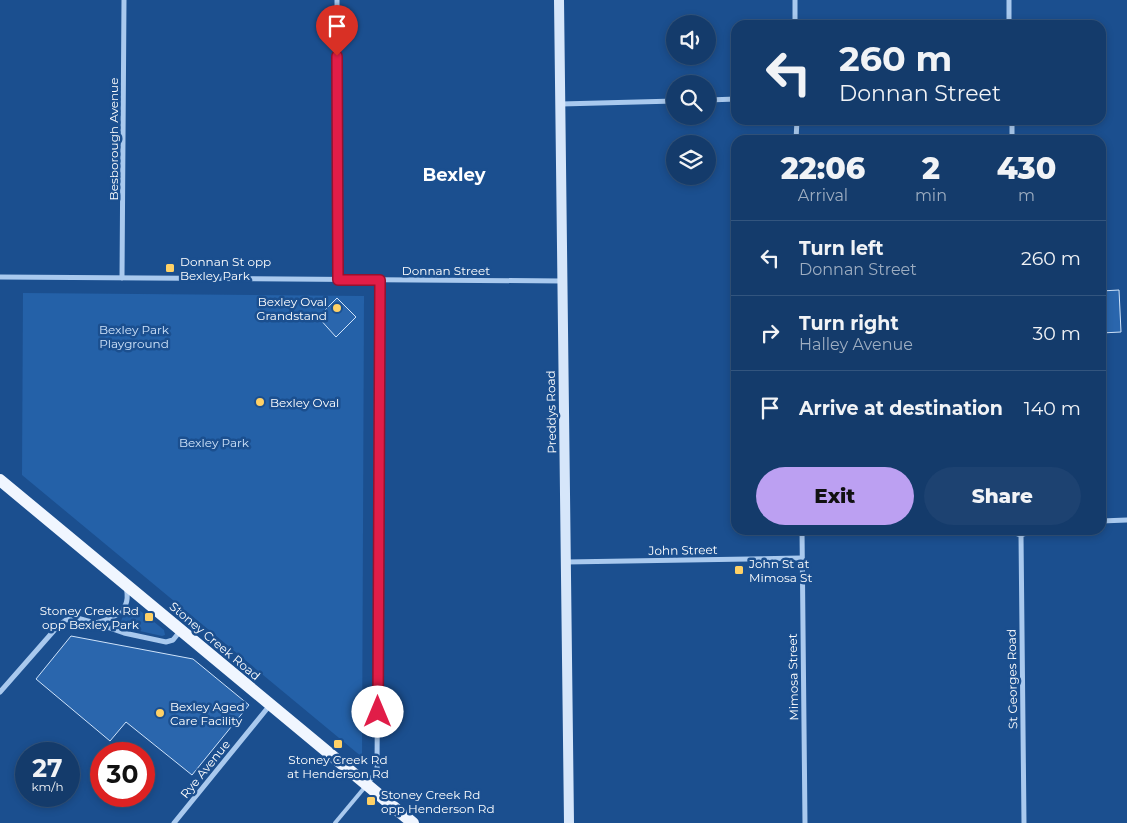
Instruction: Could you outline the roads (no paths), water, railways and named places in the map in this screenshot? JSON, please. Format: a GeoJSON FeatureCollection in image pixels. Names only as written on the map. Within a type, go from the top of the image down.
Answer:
{"type":"FeatureCollection","features":[{"type":"Feature","properties":{"kind":"main road","name":"Preddys Road"},"geometry":{"type":"LineString","coordinates":[[559,0],[569,823]]}},
{"type":"Feature","properties":{"kind":"main road","name":"Stoney Creek Road"},"geometry":{"type":"LineString","coordinates":[[0,480],[413,823]]}},
{"type":"Feature","properties":{"kind":"street","name":"Besborough Avenue"},"geometry":{"type":"LineString","coordinates":[[122,278],[124,0]]}},
{"type":"Feature","properties":{"kind":"street"},"geometry":{"type":"LineString","coordinates":[[337,0],[338,280]]}},
{"type":"Feature","properties":{"kind":"street"},"geometry":{"type":"LineString","coordinates":[[795,0],[795,20]]}},
{"type":"Feature","properties":{"kind":"street"},"geometry":{"type":"LineString","coordinates":[[1009,0],[1010,20]]}},
{"type":"Feature","properties":{"kind":"street"},"geometry":{"type":"LineString","coordinates":[[716,100],[731,99]]}},
{"type":"Feature","properties":{"kind":"street"},"geometry":{"type":"LineString","coordinates":[[561,104],[666,101]]}},
{"type":"Feature","properties":{"kind":"street","name":"Donnan Street"},"geometry":{"type":"LineString","coordinates":[[0,277],[562,281]]}},
{"type":"Feature","properties":{"kind":"street"},"geometry":{"type":"LineString","coordinates":[[367,785],[377,772],[380,280]]}},
{"type":"Feature","properties":{"kind":"street"},"geometry":{"type":"LineString","coordinates":[[1106,521],[1127,520]]}},
{"type":"Feature","properties":{"kind":"street","name":"Mimosa Street"},"geometry":{"type":"LineString","coordinates":[[802,535],[805,823]]}},
{"type":"Feature","properties":{"kind":"street","name":"St Georges Road"},"geometry":{"type":"LineString","coordinates":[[1021,535],[1024,823]]}},
{"type":"Feature","properties":{"kind":"street","name":"John Street"},"geometry":{"type":"LineString","coordinates":[[566,562],[801,558]]}},
{"type":"Feature","properties":{"kind":"street"},"geometry":{"type":"LineString","coordinates":[[96,623],[111,619],[121,612],[126,601],[127,589],[125,584]]}},
{"type":"Feature","properties":{"kind":"street"},"geometry":{"type":"LineString","coordinates":[[0,692],[60,623],[73,618],[96,623],[124,633],[166,642],[173,640],[181,630]]}},
{"type":"Feature","properties":{"kind":"street","name":"Rye Avenue"},"geometry":{"type":"LineString","coordinates":[[174,823],[270,705]]}},
{"type":"Feature","properties":{"kind":"lane"},"geometry":{"type":"LineString","coordinates":[[335,823],[367,785]]}},
{"type":"Feature","properties":{"kind":"place","name":"Donnan St opp Bexley Park"},"geometry":{"type":"Point","coordinates":[170,268]}},
{"type":"Feature","properties":{"kind":"place","name":"Bexley Oval Grandstand"},"geometry":{"type":"Point","coordinates":[337,308]}},
{"type":"Feature","properties":{"kind":"place","name":"Bexley Oval"},"geometry":{"type":"Point","coordinates":[260,402]}},
{"type":"Feature","properties":{"kind":"place","name":"John St at Mimosa St"},"geometry":{"type":"Point","coordinates":[739,570]}},
{"type":"Feature","properties":{"kind":"place","name":"Stoney Creek Rd opp Bexley Park"},"geometry":{"type":"Point","coordinates":[149,617]}},
{"type":"Feature","properties":{"kind":"place","name":"Bexley Aged Care Facility"},"geometry":{"type":"Point","coordinates":[160,713]}},
{"type":"Feature","properties":{"kind":"place","name":"Stoney Creek Rd at Henderson Rd"},"geometry":{"type":"Point","coordinates":[338,744]}},
{"type":"Feature","properties":{"kind":"place","name":"Stoney Creek Rd opp Henderson Rd"},"geometry":{"type":"Point","coordinates":[371,801]}},
{"type":"Feature","properties":{"kind":"district","name":"Bexley"},"geometry":{"type":"Point","coordinates":[454,175]}},
{"type":"Feature","properties":{"kind":"park label","name":"Bexley Park Playground"},"geometry":{"type":"Point","coordinates":[134,336]}},
{"type":"Feature","properties":{"kind":"park label","name":"Bexley Park"},"geometry":{"type":"Point","coordinates":[214,442]}}]}
